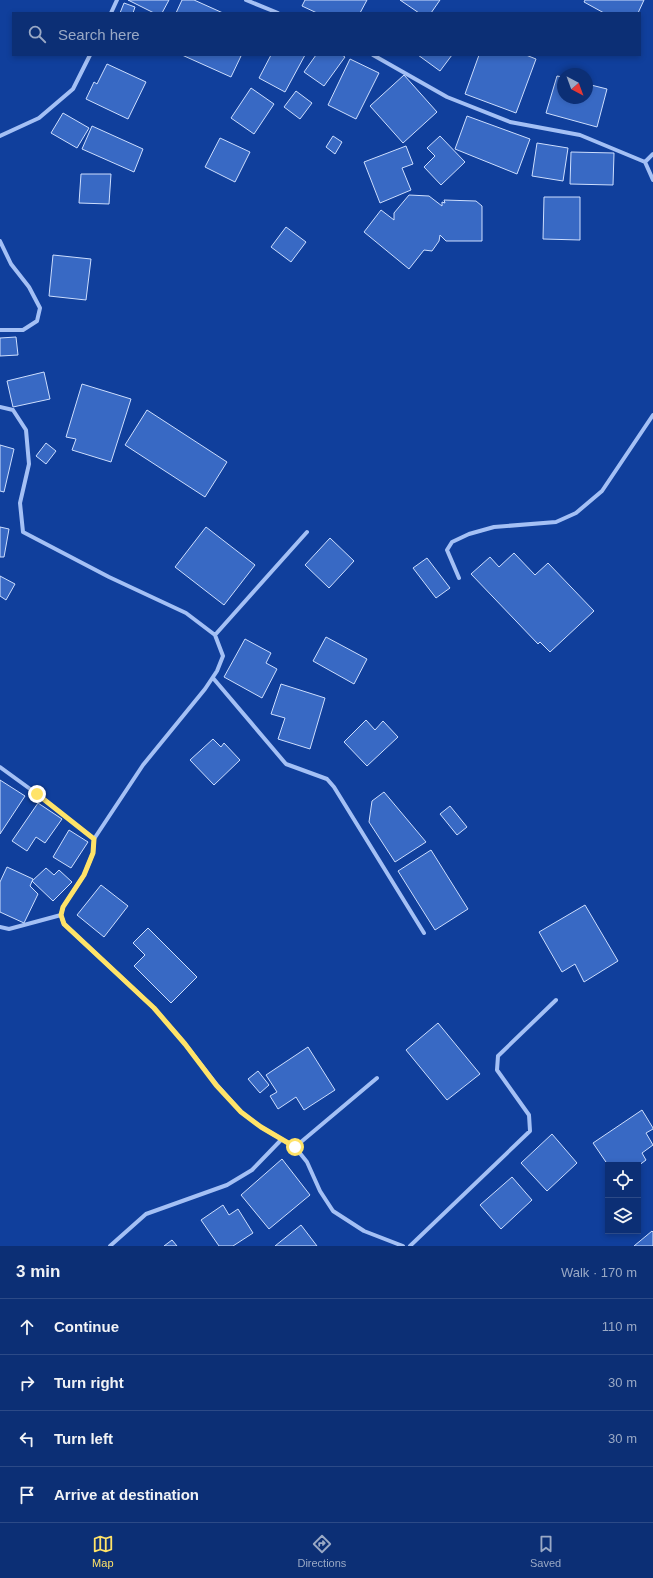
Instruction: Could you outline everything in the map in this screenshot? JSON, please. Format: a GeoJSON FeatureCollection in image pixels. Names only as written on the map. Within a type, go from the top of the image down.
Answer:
{"type":"FeatureCollection","features":[{"type":"Feature","properties":{"kind":"street"},"geometry":{"type":"LineString","coordinates":[[112,12],[118,0]]}},
{"type":"Feature","properties":{"kind":"street"},"geometry":{"type":"LineString","coordinates":[[246,0],[276,12]]}},
{"type":"Feature","properties":{"kind":"street"},"geometry":{"type":"LineString","coordinates":[[0,136],[39,118],[73,89],[90,56]]}},
{"type":"Feature","properties":{"kind":"street"},"geometry":{"type":"LineString","coordinates":[[375,56],[447,97],[510,122],[580,135],[645,162],[653,180]]}},
{"type":"Feature","properties":{"kind":"street"},"geometry":{"type":"LineString","coordinates":[[645,162],[653,154]]}},
{"type":"Feature","properties":{"kind":"street"},"geometry":{"type":"LineString","coordinates":[[0,241],[11,264],[29,287],[40,308],[37,321],[23,330],[0,330]]}},
{"type":"Feature","properties":{"kind":"street"},"geometry":{"type":"LineString","coordinates":[[0,407],[13,410],[26,430],[29,464],[20,503],[23,532],[108,577],[186,612],[215,635],[223,656],[213,678],[143,765],[94,839],[93,853],[84,875],[63,907],[61,915],[64,924],[154,1008],[185,1044],[216,1085],[241,1112],[281,1140],[295,1147],[307,1162],[320,1191],[333,1211],[364,1231],[403,1246]]}},
{"type":"Feature","properties":{"kind":"street"},"geometry":{"type":"LineString","coordinates":[[459,578],[447,550],[452,542],[469,534],[494,527],[556,522],[576,514],[602,491],[653,415]]}},
{"type":"Feature","properties":{"kind":"street"},"geometry":{"type":"LineString","coordinates":[[215,635],[306,532]]}},
{"type":"Feature","properties":{"kind":"street"},"geometry":{"type":"LineString","coordinates":[[213,678],[286,764],[327,779],[334,787],[424,933]]}},
{"type":"Feature","properties":{"kind":"street"},"geometry":{"type":"LineString","coordinates":[[0,767],[94,839]]}},
{"type":"Feature","properties":{"kind":"street"},"geometry":{"type":"LineString","coordinates":[[0,927],[9,929],[61,915]]}},
{"type":"Feature","properties":{"kind":"street"},"geometry":{"type":"LineString","coordinates":[[410,1246],[530,1131],[529,1115],[497,1070],[498,1056],[556,1000]]}},
{"type":"Feature","properties":{"kind":"street"},"geometry":{"type":"LineString","coordinates":[[295,1147],[377,1078]]}},
{"type":"Feature","properties":{"kind":"street"},"geometry":{"type":"LineString","coordinates":[[110,1246],[146,1214],[227,1185],[252,1170],[281,1140]]}},
{"type":"Feature","properties":{"kind":"building"},"geometry":{"type":"Polygon","coordinates":[[[128,0],[169,0],[163,12],[152,12],[128,0]]]}},
{"type":"Feature","properties":{"kind":"building"},"geometry":{"type":"Polygon","coordinates":[[[182,0],[194,0],[221,12],[176,12],[182,0]]]}},
{"type":"Feature","properties":{"kind":"building"},"geometry":{"type":"Polygon","coordinates":[[[305,0],[367,0],[361,12],[315,12],[302,6],[305,0]]]}},
{"type":"Feature","properties":{"kind":"building"},"geometry":{"type":"Polygon","coordinates":[[[400,0],[440,0],[432,12],[418,12],[400,0]]]}},
{"type":"Feature","properties":{"kind":"building"},"geometry":{"type":"Polygon","coordinates":[[[585,0],[644,0],[638,12],[602,12],[584,2],[585,0]]]}},
{"type":"Feature","properties":{"kind":"building"},"geometry":{"type":"Polygon","coordinates":[[[124,3],[135,7],[133,12],[120,12],[124,3]]]}},
{"type":"Feature","properties":{"kind":"building"},"geometry":{"type":"Polygon","coordinates":[[[184,56],[241,56],[231,77],[184,56]]]}},
{"type":"Feature","properties":{"kind":"building"},"geometry":{"type":"Polygon","coordinates":[[[270,56],[304,56],[285,92],[259,78],[270,56]]]}},
{"type":"Feature","properties":{"kind":"building"},"geometry":{"type":"Polygon","coordinates":[[[315,56],[345,57],[324,86],[304,72],[315,56]]]}},
{"type":"Feature","properties":{"kind":"building"},"geometry":{"type":"Polygon","coordinates":[[[419,56],[451,56],[440,71],[419,56]]]}},
{"type":"Feature","properties":{"kind":"building"},"geometry":{"type":"Polygon","coordinates":[[[479,56],[528,56],[536,59],[516,113],[465,94],[479,56]]]}},
{"type":"Feature","properties":{"kind":"building"},"geometry":{"type":"Polygon","coordinates":[[[350,59],[379,73],[356,119],[328,105],[350,59]]]}},
{"type":"Feature","properties":{"kind":"building"},"geometry":{"type":"Polygon","coordinates":[[[107,64],[146,82],[128,119],[86,99],[94,82],[97,84],[107,64]]]}},
{"type":"Feature","properties":{"kind":"building"},"geometry":{"type":"Polygon","coordinates":[[[404,75],[437,112],[403,143],[370,106],[404,75]]]}},
{"type":"Feature","properties":{"kind":"building"},"geometry":{"type":"Polygon","coordinates":[[[557,76],[557,104],[593,104],[593,86],[607,89],[597,127],[546,113],[557,76]]]}},
{"type":"Feature","properties":{"kind":"building"},"geometry":{"type":"Polygon","coordinates":[[[251,88],[274,104],[254,134],[231,118],[251,88]]]}},
{"type":"Feature","properties":{"kind":"building"},"geometry":{"type":"Polygon","coordinates":[[[296,91],[312,103],[300,119],[284,107],[296,91]]]}},
{"type":"Feature","properties":{"kind":"building"},"geometry":{"type":"Polygon","coordinates":[[[63,113],[89,128],[77,148],[51,133],[63,113]]]}},
{"type":"Feature","properties":{"kind":"building"},"geometry":{"type":"Polygon","coordinates":[[[467,116],[530,139],[517,174],[455,149],[467,116]]]}},
{"type":"Feature","properties":{"kind":"building"},"geometry":{"type":"Polygon","coordinates":[[[92,126],[143,149],[134,172],[82,149],[92,126]]]}},
{"type":"Feature","properties":{"kind":"building"},"geometry":{"type":"Polygon","coordinates":[[[333,136],[342,142],[335,154],[326,147],[333,136]]]}},
{"type":"Feature","properties":{"kind":"building"},"geometry":{"type":"Polygon","coordinates":[[[440,136],[465,162],[441,185],[424,167],[435,156],[427,148],[440,136]]]}},
{"type":"Feature","properties":{"kind":"building"},"geometry":{"type":"Polygon","coordinates":[[[220,138],[250,152],[235,182],[205,167],[220,138]]]}},
{"type":"Feature","properties":{"kind":"building"},"geometry":{"type":"Polygon","coordinates":[[[537,143],[568,148],[563,181],[532,176],[537,143]]]}},
{"type":"Feature","properties":{"kind":"building"},"geometry":{"type":"Polygon","coordinates":[[[406,146],[413,164],[402,168],[411,190],[380,203],[364,162],[406,146]]]}},
{"type":"Feature","properties":{"kind":"building"},"geometry":{"type":"Polygon","coordinates":[[[571,152],[614,153],[613,185],[570,184],[571,152]]]}},
{"type":"Feature","properties":{"kind":"building"},"geometry":{"type":"Polygon","coordinates":[[[81,174],[111,174],[109,204],[79,203],[81,174]]]}},
{"type":"Feature","properties":{"kind":"building"},"geometry":{"type":"Polygon","coordinates":[[[409,195],[429,196],[442,206],[442,202],[445,203],[444,200],[476,201],[482,206],[482,241],[446,241],[440,235],[439,241],[432,251],[424,250],[409,269],[364,232],[381,210],[394,220],[394,213],[409,195]]]}},
{"type":"Feature","properties":{"kind":"building"},"geometry":{"type":"Polygon","coordinates":[[[544,197],[580,197],[580,240],[543,239],[544,197]]]}},
{"type":"Feature","properties":{"kind":"building"},"geometry":{"type":"Polygon","coordinates":[[[286,227],[306,242],[291,262],[271,247],[286,227]]]}},
{"type":"Feature","properties":{"kind":"building"},"geometry":{"type":"Polygon","coordinates":[[[53,255],[91,259],[86,300],[49,296],[53,255]]]}},
{"type":"Feature","properties":{"kind":"building"},"geometry":{"type":"Polygon","coordinates":[[[16,337],[18,355],[0,356],[0,338],[16,337]]]}},
{"type":"Feature","properties":{"kind":"building"},"geometry":{"type":"Polygon","coordinates":[[[44,372],[50,399],[13,407],[7,381],[44,372]]]}},
{"type":"Feature","properties":{"kind":"building"},"geometry":{"type":"Polygon","coordinates":[[[82,384],[131,399],[111,462],[72,450],[76,439],[66,437],[82,384]]]}},
{"type":"Feature","properties":{"kind":"building"},"geometry":{"type":"Polygon","coordinates":[[[147,410],[227,462],[205,497],[125,445],[147,410]]]}},
{"type":"Feature","properties":{"kind":"building"},"geometry":{"type":"Polygon","coordinates":[[[46,443],[56,451],[46,464],[36,456],[46,443]]]}},
{"type":"Feature","properties":{"kind":"building"},"geometry":{"type":"Polygon","coordinates":[[[0,445],[14,449],[4,492],[0,491],[0,445]]]}},
{"type":"Feature","properties":{"kind":"building"},"geometry":{"type":"Polygon","coordinates":[[[0,527],[9,529],[4,557],[0,557],[0,527]]]}},
{"type":"Feature","properties":{"kind":"building"},"geometry":{"type":"Polygon","coordinates":[[[206,527],[255,565],[224,605],[175,567],[206,527]]]}},
{"type":"Feature","properties":{"kind":"building"},"geometry":{"type":"Polygon","coordinates":[[[330,538],[354,561],[329,588],[305,565],[330,538]]]}},
{"type":"Feature","properties":{"kind":"building"},"geometry":{"type":"Polygon","coordinates":[[[514,553],[535,575],[548,563],[594,611],[550,652],[540,642],[538,644],[471,574],[490,557],[499,567],[514,553]]]}},
{"type":"Feature","properties":{"kind":"building"},"geometry":{"type":"Polygon","coordinates":[[[427,558],[450,588],[436,598],[413,568],[427,558]]]}},
{"type":"Feature","properties":{"kind":"building"},"geometry":{"type":"Polygon","coordinates":[[[0,576],[15,584],[6,600],[0,596],[0,576]]]}},
{"type":"Feature","properties":{"kind":"building"},"geometry":{"type":"Polygon","coordinates":[[[326,637],[367,659],[354,684],[313,661],[326,637]]]}},
{"type":"Feature","properties":{"kind":"building"},"geometry":{"type":"Polygon","coordinates":[[[245,639],[271,653],[266,663],[277,669],[262,698],[224,677],[245,639]]]}},
{"type":"Feature","properties":{"kind":"building"},"geometry":{"type":"Polygon","coordinates":[[[281,684],[325,698],[310,749],[278,739],[285,718],[271,714],[281,684]]]}},
{"type":"Feature","properties":{"kind":"building"},"geometry":{"type":"Polygon","coordinates":[[[366,720],[375,730],[383,721],[398,737],[367,766],[344,742],[366,720]]]}},
{"type":"Feature","properties":{"kind":"building"},"geometry":{"type":"Polygon","coordinates":[[[213,739],[221,747],[224,743],[240,760],[214,785],[190,760],[213,739]]]}},
{"type":"Feature","properties":{"kind":"building"},"geometry":{"type":"Polygon","coordinates":[[[0,780],[25,796],[0,834],[0,780]]]}},
{"type":"Feature","properties":{"kind":"building"},"geometry":{"type":"Polygon","coordinates":[[[384,792],[426,842],[395,862],[369,822],[372,801],[384,792]]]}},
{"type":"Feature","properties":{"kind":"building"},"geometry":{"type":"Polygon","coordinates":[[[38,803],[62,819],[45,843],[36,837],[27,851],[12,841],[38,803]]]}},
{"type":"Feature","properties":{"kind":"building"},"geometry":{"type":"Polygon","coordinates":[[[450,806],[467,827],[457,835],[440,814],[450,806]]]}},
{"type":"Feature","properties":{"kind":"building"},"geometry":{"type":"Polygon","coordinates":[[[69,830],[88,842],[71,868],[53,857],[69,830]]]}},
{"type":"Feature","properties":{"kind":"building"},"geometry":{"type":"Polygon","coordinates":[[[431,850],[468,909],[435,930],[398,871],[431,850]]]}},
{"type":"Feature","properties":{"kind":"building"},"geometry":{"type":"Polygon","coordinates":[[[7,867],[33,879],[30,886],[38,894],[24,923],[0,912],[0,882],[7,867]]]}},
{"type":"Feature","properties":{"kind":"building"},"geometry":{"type":"Polygon","coordinates":[[[46,868],[54,875],[59,870],[72,882],[53,901],[32,881],[46,868]]]}},
{"type":"Feature","properties":{"kind":"building"},"geometry":{"type":"Polygon","coordinates":[[[101,885],[128,906],[104,937],[77,915],[101,885]]]}},
{"type":"Feature","properties":{"kind":"building"},"geometry":{"type":"Polygon","coordinates":[[[585,905],[618,961],[584,982],[575,964],[562,972],[539,932],[585,905]]]}},
{"type":"Feature","properties":{"kind":"building"},"geometry":{"type":"Polygon","coordinates":[[[148,928],[197,977],[171,1003],[134,966],[145,955],[133,943],[148,928]]]}},
{"type":"Feature","properties":{"kind":"building"},"geometry":{"type":"Polygon","coordinates":[[[438,1023],[480,1074],[447,1100],[406,1050],[438,1023]]]}},
{"type":"Feature","properties":{"kind":"building"},"geometry":{"type":"Polygon","coordinates":[[[308,1047],[335,1090],[304,1110],[296,1097],[278,1109],[270,1096],[277,1092],[266,1075],[308,1047]]]}},
{"type":"Feature","properties":{"kind":"building"},"geometry":{"type":"Polygon","coordinates":[[[258,1071],[269,1085],[260,1093],[248,1079],[258,1071]]]}},
{"type":"Feature","properties":{"kind":"building"},"geometry":{"type":"Polygon","coordinates":[[[642,1110],[653,1128],[646,1133],[653,1145],[642,1153],[646,1160],[641,1164],[641,1162],[606,1162],[593,1143],[642,1110]]]}},
{"type":"Feature","properties":{"kind":"building"},"geometry":{"type":"Polygon","coordinates":[[[552,1134],[577,1163],[547,1191],[521,1163],[552,1134]]]}},
{"type":"Feature","properties":{"kind":"building"},"geometry":{"type":"Polygon","coordinates":[[[282,1159],[310,1195],[269,1229],[241,1195],[282,1159]]]}},
{"type":"Feature","properties":{"kind":"building"},"geometry":{"type":"Polygon","coordinates":[[[512,1177],[532,1200],[501,1229],[480,1205],[512,1177]]]}},
{"type":"Feature","properties":{"kind":"building"},"geometry":{"type":"Polygon","coordinates":[[[223,1205],[229,1215],[238,1209],[253,1233],[233,1246],[219,1246],[201,1220],[223,1205]]]}},
{"type":"Feature","properties":{"kind":"building"},"geometry":{"type":"Polygon","coordinates":[[[301,1225],[317,1246],[275,1246],[301,1225]]]}},
{"type":"Feature","properties":{"kind":"building"},"geometry":{"type":"Polygon","coordinates":[[[652,1231],[653,1246],[634,1246],[652,1231]]]}},
{"type":"Feature","properties":{"kind":"building"},"geometry":{"type":"Polygon","coordinates":[[[172,1240],[177,1246],[164,1246],[172,1240]]]}},
{"type":"Feature","properties":{"kind":"route"},"geometry":{"type":"LineString","coordinates":[[37,794],[94,839],[93,853],[84,875],[63,907],[61,915],[64,924],[154,1008],[185,1044],[216,1085],[241,1112],[261,1127],[295,1147]]}}]}
